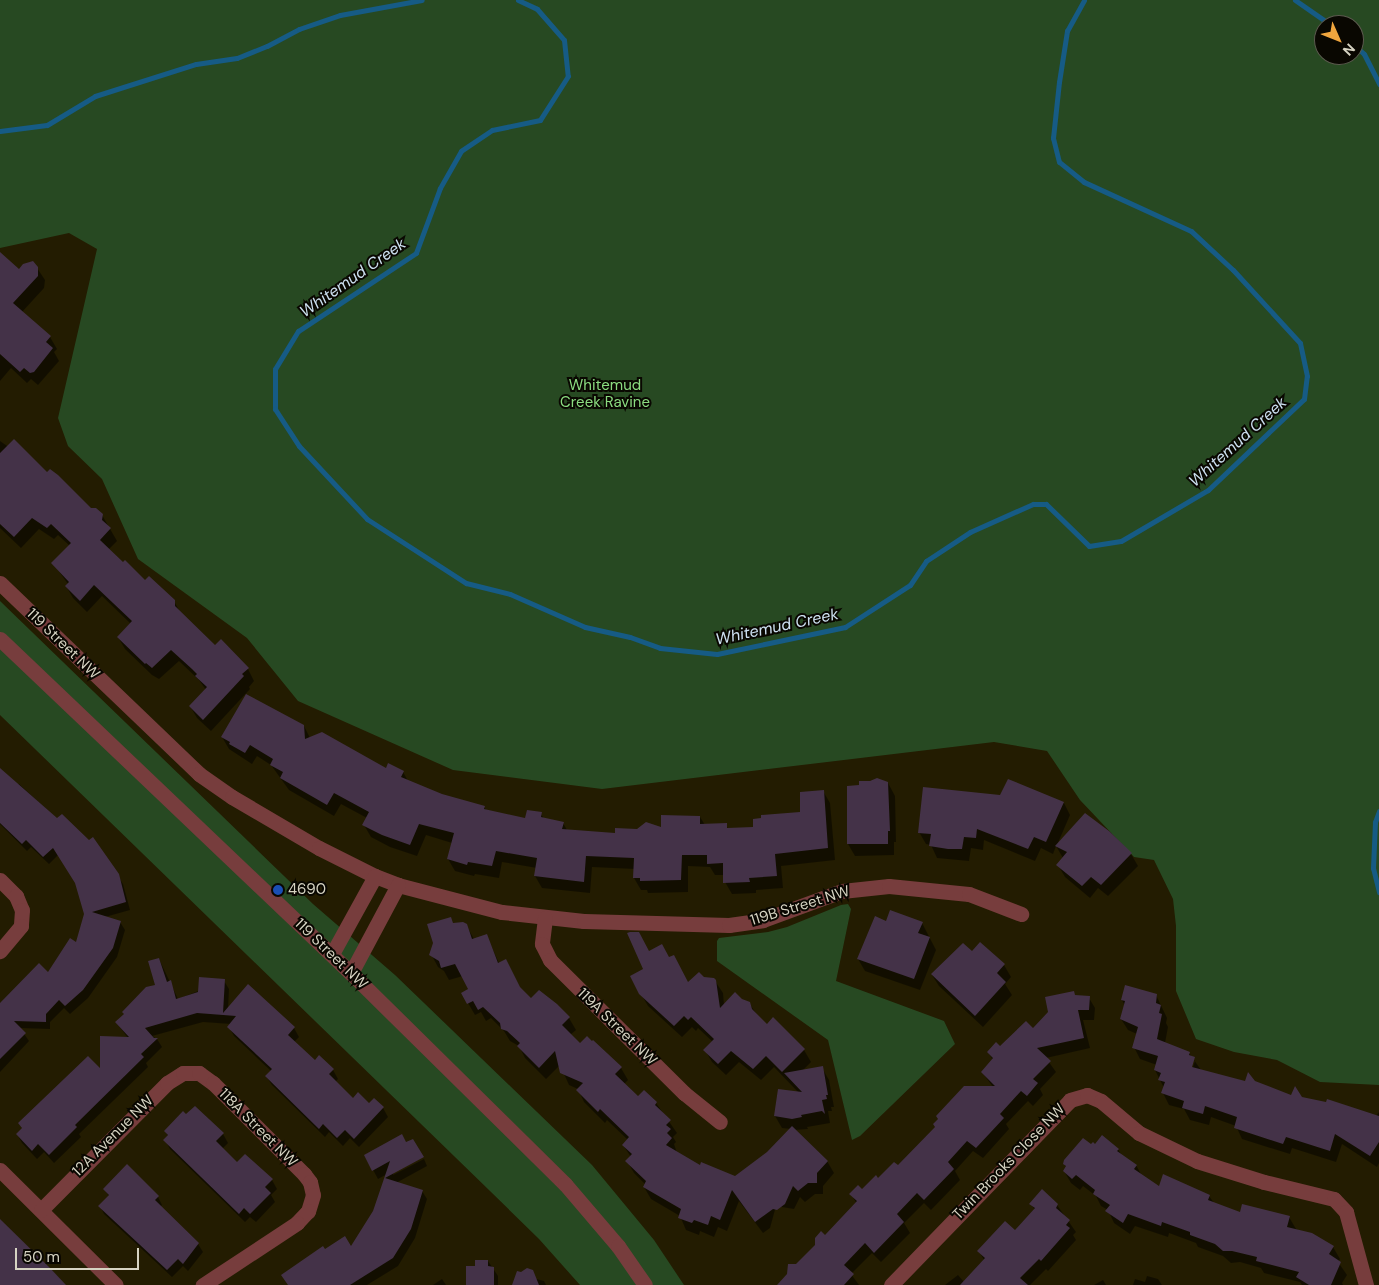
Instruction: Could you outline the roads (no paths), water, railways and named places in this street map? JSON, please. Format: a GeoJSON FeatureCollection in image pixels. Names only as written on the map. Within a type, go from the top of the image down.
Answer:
{"type":"FeatureCollection","features":[{"type":"Feature","properties":{"kind":"street","name":"119 Street NW"},"geometry":{"type":"LineString","coordinates":[[0,583],[199,774],[232,797],[303,840],[375,876],[398,885],[476,907],[545,918]]}},
{"type":"Feature","properties":{"kind":"street","name":"119 Street NW"},"geometry":{"type":"LineString","coordinates":[[0,639],[351,972],[565,1184],[618,1246],[645,1285]]}},
{"type":"Feature","properties":{"kind":"street"},"geometry":{"type":"LineString","coordinates":[[332,954],[375,876]]}},
{"type":"Feature","properties":{"kind":"street"},"geometry":{"type":"LineString","coordinates":[[0,880],[16,896],[22,910],[20,926],[0,951]]}},
{"type":"Feature","properties":{"kind":"street"},"geometry":{"type":"LineString","coordinates":[[351,972],[398,885]]}},
{"type":"Feature","properties":{"kind":"street","name":"119B Street NW"},"geometry":{"type":"LineString","coordinates":[[545,918],[729,925],[772,917],[842,891],[889,886],[969,894],[1021,914]]}},
{"type":"Feature","properties":{"kind":"street","name":"119A Street NW"},"geometry":{"type":"LineString","coordinates":[[545,918],[542,944],[550,960],[684,1093],[720,1122]]}},
{"type":"Feature","properties":{"kind":"street","name":"118A Street NW"},"geometry":{"type":"LineString","coordinates":[[192,1072],[213,1083],[297,1166],[310,1182],[313,1195],[308,1211],[297,1223],[203,1285]]}},
{"type":"Feature","properties":{"kind":"street","name":"12A Avenue NW"},"geometry":{"type":"LineString","coordinates":[[41,1210],[167,1083],[175,1076],[192,1072]]}},
{"type":"Feature","properties":{"kind":"street","name":"Twin Brooks Close NW"},"geometry":{"type":"LineString","coordinates":[[891,1285],[1066,1103],[1087,1095],[1101,1101],[1139,1133],[1197,1161],[1264,1182],[1334,1199],[1346,1212],[1366,1285]]}},
{"type":"Feature","properties":{"kind":"street"},"geometry":{"type":"LineString","coordinates":[[0,1170],[116,1285]]}},
{"type":"Feature","properties":{"kind":"waterway","name":"Whitemud Creek"},"geometry":{"type":"LineString","coordinates":[[0,131],[47,125],[95,96],[196,64],[237,58],[267,46],[299,29],[340,15],[422,0]]}},
{"type":"Feature","properties":{"kind":"waterway","name":"Whitemud Creek"},"geometry":{"type":"LineString","coordinates":[[518,0],[537,9],[564,40],[568,76],[540,120],[492,130],[461,151],[440,188],[416,253],[298,331],[275,369],[275,409],[299,446],[367,519],[466,583],[510,594],[585,627],[630,637],[660,648],[717,654],[845,627],[910,585],[926,561],[970,532],[1033,504],[1046,504],[1089,546],[1121,541],[1208,490],[1304,399],[1307,376],[1300,343],[1233,270],[1191,231],[1084,182],[1059,162],[1053,138],[1059,82],[1067,31],[1084,0]]}},
{"type":"Feature","properties":{"kind":"waterway","name":"Whitemud Creek"},"geometry":{"type":"LineString","coordinates":[[1295,0],[1317,15]]}},
{"type":"Feature","properties":{"kind":"waterway","name":"Whitemud Creek"},"geometry":{"type":"LineString","coordinates":[[1364,54],[1379,84]]}},
{"type":"Feature","properties":{"kind":"waterway","name":"Whitemud Creek"},"geometry":{"type":"LineString","coordinates":[[1379,811],[1375,822],[1373,868],[1379,892]]}},
{"type":"Feature","properties":{"kind":"place","name":"4690"},"geometry":{"type":"Point","coordinates":[278,890]}},
{"type":"Feature","properties":{"kind":"park label","name":"Whitemud Creek Ravine"},"geometry":{"type":"Point","coordinates":[605,394]}}]}
